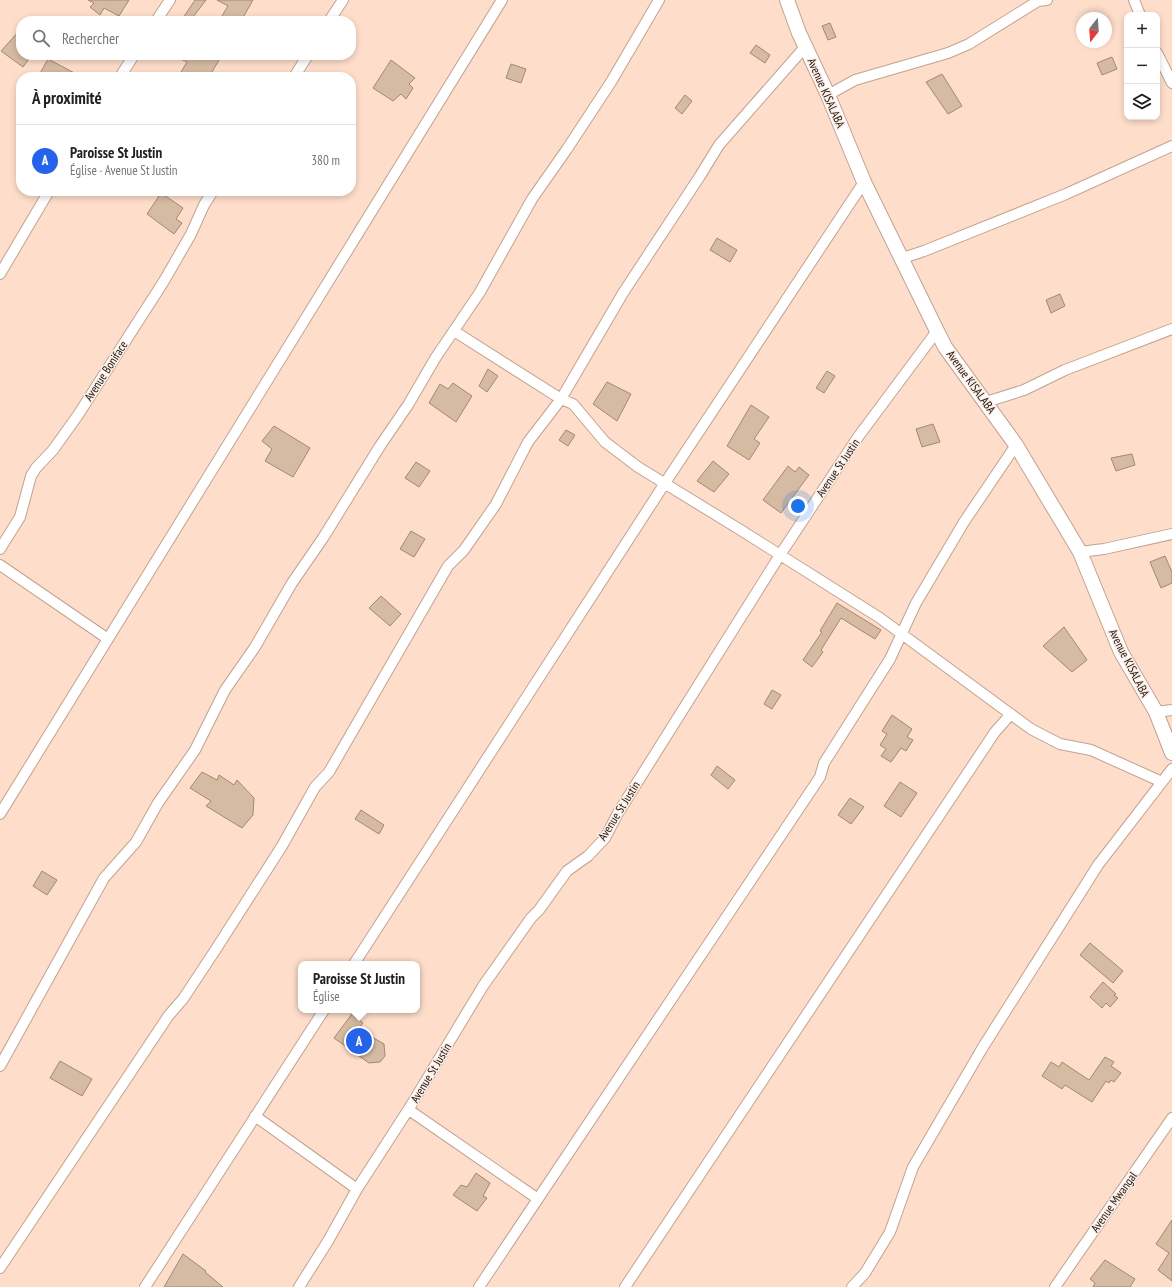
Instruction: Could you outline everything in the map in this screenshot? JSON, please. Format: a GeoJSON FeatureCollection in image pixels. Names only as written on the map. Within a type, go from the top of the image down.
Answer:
{"type":"FeatureCollection","features":[{"type":"Feature","properties":{"kind":"street"},"geometry":{"type":"LineString","coordinates":[[159,16],[170,0]]}},
{"type":"Feature","properties":{"kind":"street"},"geometry":{"type":"LineString","coordinates":[[333,16],[343,0]]}},
{"type":"Feature","properties":{"kind":"street"},"geometry":{"type":"LineString","coordinates":[[0,814],[502,0]]}},
{"type":"Feature","properties":{"kind":"street"},"geometry":{"type":"LineString","coordinates":[[0,1066],[104,878],[136,842],[158,803],[195,750],[225,690],[255,647],[292,583],[327,532],[480,292],[532,199],[611,82],[658,0]]}},
{"type":"Feature","properties":{"kind":"street","name":"Avenue KISALABA"},"geometry":{"type":"LineString","coordinates":[[787,0],[805,47],[828,95],[864,182],[900,259],[937,331],[972,384],[1016,445],[1080,552],[1120,652],[1156,712],[1172,753]]}},
{"type":"Feature","properties":{"kind":"street"},"geometry":{"type":"LineString","coordinates":[[828,95],[855,80],[948,53],[969,44],[1038,1],[1047,0]]}},
{"type":"Feature","properties":{"kind":"street"},"geometry":{"type":"LineString","coordinates":[[1134,0],[1139,12]]}},
{"type":"Feature","properties":{"kind":"street"},"geometry":{"type":"LineString","coordinates":[[0,1268],[169,1015],[183,999],[282,846],[315,787],[329,772],[448,566],[464,550],[496,504],[528,442],[561,399],[623,293],[719,145],[805,47]]}},
{"type":"Feature","properties":{"kind":"street"},"geometry":{"type":"LineString","coordinates":[[1160,59],[1172,83]]}},
{"type":"Feature","properties":{"kind":"street"},"geometry":{"type":"LineString","coordinates":[[123,72],[131,60]]}},
{"type":"Feature","properties":{"kind":"street"},"geometry":{"type":"LineString","coordinates":[[297,72],[305,60]]}},
{"type":"Feature","properties":{"kind":"street"},"geometry":{"type":"LineString","coordinates":[[900,259],[924,251],[1066,194],[1172,146]]}},
{"type":"Feature","properties":{"kind":"street"},"geometry":{"type":"LineString","coordinates":[[356,961],[665,483],[864,182]]}},
{"type":"Feature","properties":{"kind":"street"},"geometry":{"type":"LineString","coordinates":[[0,274],[46,196]]}},
{"type":"Feature","properties":{"kind":"street","name":"Avenue Boniface"},"geometry":{"type":"LineString","coordinates":[[0,550],[20,516],[32,476],[36,468],[53,450],[78,415],[164,281],[191,234],[210,196]]}},
{"type":"Feature","properties":{"kind":"street"},"geometry":{"type":"LineString","coordinates":[[986,402],[1024,390],[1066,370],[1172,329]]}},
{"type":"Feature","properties":{"kind":"street"},"geometry":{"type":"LineString","coordinates":[[454,331],[561,399],[573,404],[605,442],[638,467],[880,618],[1031,729],[1060,744],[1091,750],[1162,782]]}},
{"type":"Feature","properties":{"kind":"street","name":"Avenue St Justin"},"geometry":{"type":"LineString","coordinates":[[299,1287],[328,1242],[357,1189],[409,1110],[483,986],[531,918],[539,910],[567,871],[588,856],[605,838],[618,813],[780,555],[858,437],[937,331]]}},
{"type":"Feature","properties":{"kind":"street"},"geometry":{"type":"LineString","coordinates":[[479,1287],[820,777],[824,763],[853,720],[875,680],[890,659],[916,603],[964,522],[1016,445]]}},
{"type":"Feature","properties":{"kind":"street"},"geometry":{"type":"LineString","coordinates":[[1080,552],[1172,534]]}},
{"type":"Feature","properties":{"kind":"street"},"geometry":{"type":"LineString","coordinates":[[0,565],[108,639]]}},
{"type":"Feature","properties":{"kind":"street"},"geometry":{"type":"LineString","coordinates":[[1156,712],[1172,710]]}},
{"type":"Feature","properties":{"kind":"street"},"geometry":{"type":"LineString","coordinates":[[625,1287],[995,732],[1011,714]]}},
{"type":"Feature","properties":{"kind":"street"},"geometry":{"type":"LineString","coordinates":[[852,1287],[866,1273],[890,1232],[914,1167],[983,1047],[1098,865],[1172,769]]}},
{"type":"Feature","properties":{"kind":"street"},"geometry":{"type":"LineString","coordinates":[[145,1287],[322,1013]]}},
{"type":"Feature","properties":{"kind":"street"},"geometry":{"type":"LineString","coordinates":[[409,1110],[538,1199]]}},
{"type":"Feature","properties":{"kind":"street"},"geometry":{"type":"LineString","coordinates":[[255,1116],[357,1189]]}},
{"type":"Feature","properties":{"kind":"street","name":"Avenue Mwangal"},"geometry":{"type":"LineString","coordinates":[[1055,1287],[1172,1118]]}},
{"type":"Feature","properties":{"kind":"building"},"geometry":{"type":"Polygon","coordinates":[[[88,0],[129,0],[119,16],[104,8],[100,15],[90,7],[94,3],[88,0]]]}},
{"type":"Feature","properties":{"kind":"building"},"geometry":{"type":"Polygon","coordinates":[[[195,0],[206,0],[194,16],[184,16],[195,0]]]}},
{"type":"Feature","properties":{"kind":"building"},"geometry":{"type":"Polygon","coordinates":[[[217,0],[253,0],[244,16],[222,16],[228,6],[217,0]]]}},
{"type":"Feature","properties":{"kind":"building"},"geometry":{"type":"Polygon","coordinates":[[[830,23],[836,37],[828,40],[822,26],[830,23]]]}},
{"type":"Feature","properties":{"kind":"building"},"geometry":{"type":"Polygon","coordinates":[[[16,34],[16,60],[28,60],[23,67],[1,51],[16,34]]]}},
{"type":"Feature","properties":{"kind":"building"},"geometry":{"type":"Polygon","coordinates":[[[756,45],[770,55],[765,63],[750,53],[756,45]]]}},
{"type":"Feature","properties":{"kind":"building"},"geometry":{"type":"Polygon","coordinates":[[[1112,57],[1117,69],[1102,75],[1097,63],[1112,57]]]}},
{"type":"Feature","properties":{"kind":"building"},"geometry":{"type":"Polygon","coordinates":[[[47,60],[50,60],[73,72],[41,72],[47,60]]]}},
{"type":"Feature","properties":{"kind":"building"},"geometry":{"type":"Polygon","coordinates":[[[183,60],[219,60],[212,72],[181,72],[187,62],[183,60]]]}},
{"type":"Feature","properties":{"kind":"building"},"geometry":{"type":"Polygon","coordinates":[[[391,60],[415,78],[409,84],[413,88],[406,99],[401,94],[393,101],[373,88],[391,60]]]}},
{"type":"Feature","properties":{"kind":"building"},"geometry":{"type":"Polygon","coordinates":[[[511,64],[526,69],[521,83],[506,78],[511,64]]]}},
{"type":"Feature","properties":{"kind":"building"},"geometry":{"type":"Polygon","coordinates":[[[942,74],[962,106],[948,114],[926,82],[942,74]]]}},
{"type":"Feature","properties":{"kind":"building"},"geometry":{"type":"Polygon","coordinates":[[[685,95],[692,101],[682,114],[675,108],[685,95]]]}},
{"type":"Feature","properties":{"kind":"building"},"geometry":{"type":"Polygon","coordinates":[[[159,196],[165,196],[183,208],[176,219],[182,223],[174,234],[147,214],[159,196]]]}},
{"type":"Feature","properties":{"kind":"building"},"geometry":{"type":"Polygon","coordinates":[[[717,238],[737,250],[730,262],[710,250],[717,238]]]}},
{"type":"Feature","properties":{"kind":"building"},"geometry":{"type":"Polygon","coordinates":[[[1060,294],[1065,306],[1051,313],[1046,300],[1060,294]]]}},
{"type":"Feature","properties":{"kind":"building"},"geometry":{"type":"Polygon","coordinates":[[[488,369],[498,376],[487,392],[479,386],[488,369]]]}},
{"type":"Feature","properties":{"kind":"building"},"geometry":{"type":"Polygon","coordinates":[[[827,371],[835,376],[824,393],[816,388],[827,371]]]}},
{"type":"Feature","properties":{"kind":"building"},"geometry":{"type":"Polygon","coordinates":[[[607,382],[631,394],[617,421],[593,404],[607,382]]]}},
{"type":"Feature","properties":{"kind":"building"},"geometry":{"type":"Polygon","coordinates":[[[453,383],[472,396],[456,422],[429,403],[440,384],[448,389],[453,383]]]}},
{"type":"Feature","properties":{"kind":"building"},"geometry":{"type":"Polygon","coordinates":[[[751,405],[769,417],[754,439],[760,443],[749,460],[727,446],[751,405]]]}},
{"type":"Feature","properties":{"kind":"building"},"geometry":{"type":"Polygon","coordinates":[[[933,424],[940,442],[922,447],[916,429],[933,424]]]}},
{"type":"Feature","properties":{"kind":"building"},"geometry":{"type":"Polygon","coordinates":[[[274,426],[310,448],[293,477],[265,461],[272,449],[262,441],[274,426]]]}},
{"type":"Feature","properties":{"kind":"building"},"geometry":{"type":"Polygon","coordinates":[[[566,430],[575,435],[568,446],[559,440],[566,430]]]}},
{"type":"Feature","properties":{"kind":"building"},"geometry":{"type":"Polygon","coordinates":[[[1132,454],[1135,465],[1116,471],[1111,458],[1132,454]]]}},
{"type":"Feature","properties":{"kind":"building"},"geometry":{"type":"Polygon","coordinates":[[[713,461],[729,474],[714,492],[697,481],[713,461]]]}},
{"type":"Feature","properties":{"kind":"building"},"geometry":{"type":"Polygon","coordinates":[[[416,462],[430,471],[419,487],[405,478],[416,462]]]}},
{"type":"Feature","properties":{"kind":"building"},"geometry":{"type":"Polygon","coordinates":[[[788,466],[795,472],[799,467],[809,475],[781,513],[763,500],[788,466]]]}},
{"type":"Feature","properties":{"kind":"building"},"geometry":{"type":"Polygon","coordinates":[[[411,531],[425,539],[414,557],[400,549],[411,531]]]}},
{"type":"Feature","properties":{"kind":"building"},"geometry":{"type":"Polygon","coordinates":[[[1165,556],[1172,572],[1172,583],[1161,588],[1150,562],[1165,556]]]}},
{"type":"Feature","properties":{"kind":"building"},"geometry":{"type":"Polygon","coordinates":[[[381,596],[401,614],[390,626],[369,608],[381,596]]]}},
{"type":"Feature","properties":{"kind":"building"},"geometry":{"type":"Polygon","coordinates":[[[837,603],[881,630],[875,639],[841,618],[821,650],[823,652],[812,667],[803,660],[822,632],[820,631],[837,603]]]}},
{"type":"Feature","properties":{"kind":"building"},"geometry":{"type":"Polygon","coordinates":[[[1064,627],[1087,660],[1072,672],[1043,646],[1064,627]]]}},
{"type":"Feature","properties":{"kind":"building"},"geometry":{"type":"Polygon","coordinates":[[[772,690],[781,695],[772,709],[764,704],[772,690]]]}},
{"type":"Feature","properties":{"kind":"building"},"geometry":{"type":"Polygon","coordinates":[[[892,715],[912,729],[907,737],[913,740],[906,751],[901,748],[891,762],[881,756],[886,749],[880,745],[887,734],[882,731],[892,715]]]}},
{"type":"Feature","properties":{"kind":"building"},"geometry":{"type":"Polygon","coordinates":[[[717,766],[735,780],[728,789],[711,775],[717,766]]]}},
{"type":"Feature","properties":{"kind":"building"},"geometry":{"type":"Polygon","coordinates":[[[202,772],[217,780],[219,775],[234,785],[237,780],[254,798],[253,815],[242,828],[206,806],[211,801],[190,788],[202,772]]]}},
{"type":"Feature","properties":{"kind":"building"},"geometry":{"type":"Polygon","coordinates":[[[900,782],[917,793],[901,817],[884,806],[900,782]]]}},
{"type":"Feature","properties":{"kind":"building"},"geometry":{"type":"Polygon","coordinates":[[[850,798],[864,807],[851,824],[838,815],[850,798]]]}},
{"type":"Feature","properties":{"kind":"building"},"geometry":{"type":"Polygon","coordinates":[[[361,810],[384,825],[379,834],[355,819],[361,810]]]}},
{"type":"Feature","properties":{"kind":"building"},"geometry":{"type":"Polygon","coordinates":[[[42,871],[57,880],[47,895],[33,886],[42,871]]]}},
{"type":"Feature","properties":{"kind":"building"},"geometry":{"type":"Polygon","coordinates":[[[1090,943],[1123,971],[1113,983],[1080,955],[1090,943]]]}},
{"type":"Feature","properties":{"kind":"building"},"geometry":{"type":"Polygon","coordinates":[[[1103,982],[1116,994],[1114,995],[1118,998],[1110,1007],[1106,1003],[1102,1008],[1090,997],[1103,982]]]}},
{"type":"Feature","properties":{"kind":"building"},"geometry":{"type":"Polygon","coordinates":[[[352,1014],[363,1023],[358,1029],[384,1044],[385,1056],[380,1062],[369,1063],[334,1038],[352,1014]]]}},
{"type":"Feature","properties":{"kind":"building"},"geometry":{"type":"Polygon","coordinates":[[[1105,1057],[1114,1062],[1111,1066],[1121,1073],[1114,1082],[1111,1080],[1109,1083],[1106,1081],[1092,1102],[1065,1085],[1062,1089],[1042,1076],[1051,1062],[1059,1067],[1062,1062],[1089,1080],[1105,1057]]]}},
{"type":"Feature","properties":{"kind":"building"},"geometry":{"type":"Polygon","coordinates":[[[60,1061],[92,1079],[82,1096],[50,1078],[60,1061]]]}},
{"type":"Feature","properties":{"kind":"building"},"geometry":{"type":"Polygon","coordinates":[[[476,1173],[490,1183],[483,1196],[487,1198],[477,1211],[453,1195],[461,1185],[467,1187],[476,1173]]]}},
{"type":"Feature","properties":{"kind":"building"},"geometry":{"type":"Polygon","coordinates":[[[1172,1220],[1172,1281],[1158,1270],[1169,1253],[1156,1244],[1172,1220]]]}},
{"type":"Feature","properties":{"kind":"building"},"geometry":{"type":"Polygon","coordinates":[[[183,1254],[206,1271],[205,1272],[223,1287],[164,1287],[183,1254]]]}},
{"type":"Feature","properties":{"kind":"building"},"geometry":{"type":"Polygon","coordinates":[[[1105,1260],[1135,1279],[1130,1287],[1093,1287],[1095,1283],[1090,1279],[1105,1260]]]}},
{"type":"Feature","properties":{"kind":"place","name":"Paroisse St Justin"},"geometry":{"type":"Point","coordinates":[359,1041]}}]}
